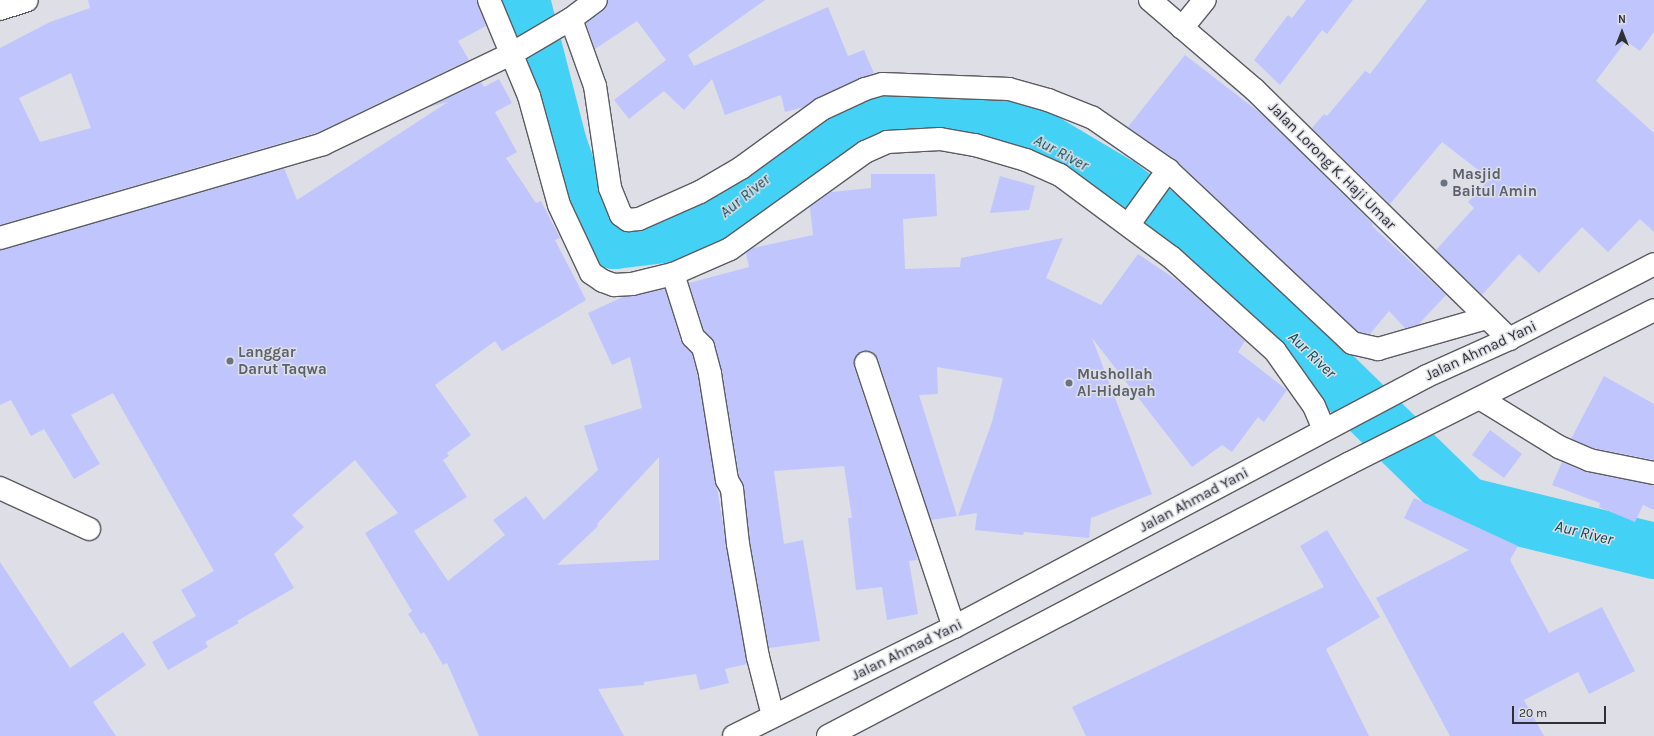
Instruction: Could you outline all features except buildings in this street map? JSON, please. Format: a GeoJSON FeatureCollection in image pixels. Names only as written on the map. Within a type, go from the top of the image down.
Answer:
{"type":"FeatureCollection","features":[{"type":"Feature","properties":{"kind":"main road"},"geometry":{"type":"LineString","coordinates":[[0,9],[26,0]]}},
{"type":"Feature","properties":{"kind":"main road"},"geometry":{"type":"LineString","coordinates":[[489,0],[515,51],[542,139],[559,205],[591,273],[614,285],[673,274],[730,249],[865,152],[887,142],[912,139],[940,139],[975,145],[1026,160],[1060,175],[1134,217],[1171,257],[1275,351],[1314,406],[1326,429]]}},
{"type":"Feature","properties":{"kind":"main road"},"geometry":{"type":"LineString","coordinates":[[0,238],[323,144],[515,51],[566,22],[596,0]]}},
{"type":"Feature","properties":{"kind":"main road","name":"Jalan Lorong K. Haji Umar"},"geometry":{"type":"LineString","coordinates":[[1150,0],[1255,90],[1509,339]]}},
{"type":"Feature","properties":{"kind":"main road"},"geometry":{"type":"LineString","coordinates":[[1182,28],[1205,0]]}},
{"type":"Feature","properties":{"kind":"main road"},"geometry":{"type":"LineString","coordinates":[[566,22],[595,86],[610,188],[621,215],[628,220],[638,219],[700,192],[741,168],[822,109],[882,84],[1009,89],[1048,100],[1093,118],[1165,173],[1352,343],[1378,349],[1486,318]]}},
{"type":"Feature","properties":{"kind":"main road"},"geometry":{"type":"LineString","coordinates":[[1134,217],[1165,173]]}},
{"type":"Feature","properties":{"kind":"main road","name":"Jalan Ahmad Yani"},"geometry":{"type":"LineString","coordinates":[[734,736],[954,628],[1427,376],[1509,339],[1654,264]]}},
{"type":"Feature","properties":{"kind":"main road"},"geometry":{"type":"LineString","coordinates":[[673,274],[693,337],[703,347],[710,374],[726,480],[732,489],[738,544],[757,650],[773,716]]}},
{"type":"Feature","properties":{"kind":"main road"},"geometry":{"type":"LineString","coordinates":[[828,736],[1350,463],[1450,412],[1480,399],[1654,310]]}},
{"type":"Feature","properties":{"kind":"main road"},"geometry":{"type":"LineString","coordinates":[[866,363],[954,628]]}},
{"type":"Feature","properties":{"kind":"main road"},"geometry":{"type":"LineString","coordinates":[[1480,399],[1559,447],[1589,460],[1654,473]]}},
{"type":"Feature","properties":{"kind":"main road"},"geometry":{"type":"LineString","coordinates":[[0,488],[89,529]]}},
{"type":"Feature","properties":{"kind":"waterway","name":"Aur River"},"geometry":{"type":"LineString","coordinates":[[522,0],[559,144],[586,221],[615,241],[704,230],[785,163],[855,119],[967,119],[1039,138],[1120,186],[1215,260],[1466,505],[1654,551]]}},
{"type":"Feature","properties":{"kind":"place","name":"Masjid Baitul Amin"},"geometry":{"type":"Point","coordinates":[1444,183]}},
{"type":"Feature","properties":{"kind":"place","name":"Langgar Darut Taqwa"},"geometry":{"type":"Point","coordinates":[230,361]}},
{"type":"Feature","properties":{"kind":"place","name":"Mushollah Al-Hidayah"},"geometry":{"type":"Point","coordinates":[1069,383]}}]}
